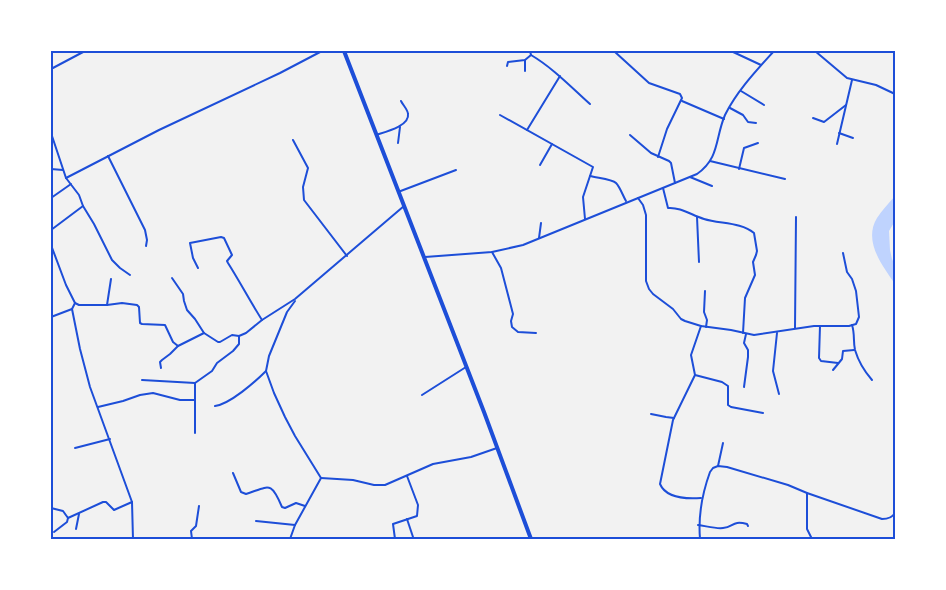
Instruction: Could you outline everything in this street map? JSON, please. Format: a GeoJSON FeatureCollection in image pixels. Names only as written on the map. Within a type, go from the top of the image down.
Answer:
{"type":"FeatureCollection","features":[{"type":"Feature","properties":{"kind":"main road"},"geometry":{"type":"LineString","coordinates":[[345,52],[531,539]]}},
{"type":"Feature","properties":{"kind":"street"},"geometry":{"type":"LineString","coordinates":[[51,69],[86,51]]}},
{"type":"Feature","properties":{"kind":"street"},"geometry":{"type":"LineString","coordinates":[[66,178],[225,98],[280,74],[322,51]]}},
{"type":"Feature","properties":{"kind":"street"},"geometry":{"type":"LineString","coordinates":[[345,52],[351,51]]}},
{"type":"Feature","properties":{"kind":"street"},"geometry":{"type":"LineString","coordinates":[[731,51],[761,64]]}},
{"type":"Feature","properties":{"kind":"street"},"geometry":{"type":"LineString","coordinates":[[423,257],[492,252],[523,245],[690,177],[705,168],[710,161],[730,108],[761,64],[774,51]]}},
{"type":"Feature","properties":{"kind":"street"},"geometry":{"type":"LineString","coordinates":[[815,51],[847,78],[876,85],[895,94]]}},
{"type":"Feature","properties":{"kind":"street"},"geometry":{"type":"LineString","coordinates":[[615,52],[649,83],[680,94],[682,98],[667,129],[658,157]]}},
{"type":"Feature","properties":{"kind":"street"},"geometry":{"type":"LineString","coordinates":[[525,71],[525,60],[531,53],[590,104]]}},
{"type":"Feature","properties":{"kind":"street"},"geometry":{"type":"LineString","coordinates":[[507,66],[508,62],[525,60]]}},
{"type":"Feature","properties":{"kind":"street"},"geometry":{"type":"LineString","coordinates":[[526,130],[560,76]]}},
{"type":"Feature","properties":{"kind":"street"},"geometry":{"type":"LineString","coordinates":[[837,144],[852,80]]}},
{"type":"Feature","properties":{"kind":"street"},"geometry":{"type":"LineString","coordinates":[[741,91],[764,105]]}},
{"type":"Feature","properties":{"kind":"street"},"geometry":{"type":"LineString","coordinates":[[398,143],[400,127],[408,117],[401,101]]}},
{"type":"Feature","properties":{"kind":"street"},"geometry":{"type":"LineString","coordinates":[[681,101],[724,119]]}},
{"type":"Feature","properties":{"kind":"street"},"geometry":{"type":"LineString","coordinates":[[813,118],[824,122],[846,105]]}},
{"type":"Feature","properties":{"kind":"street"},"geometry":{"type":"LineString","coordinates":[[730,108],[743,115],[748,122],[756,123]]}},
{"type":"Feature","properties":{"kind":"street"},"geometry":{"type":"LineString","coordinates":[[500,115],[591,166],[593,170],[583,197],[585,219]]}},
{"type":"Feature","properties":{"kind":"street"},"geometry":{"type":"LineString","coordinates":[[376,135],[400,127]]}},
{"type":"Feature","properties":{"kind":"street"},"geometry":{"type":"LineString","coordinates":[[51,133],[66,178],[79,195],[112,260],[130,275]]}},
{"type":"Feature","properties":{"kind":"street"},"geometry":{"type":"LineString","coordinates":[[839,133],[853,138]]}},
{"type":"Feature","properties":{"kind":"street"},"geometry":{"type":"LineString","coordinates":[[630,135],[658,157],[671,163],[675,183]]}},
{"type":"Feature","properties":{"kind":"street"},"geometry":{"type":"LineString","coordinates":[[293,140],[308,168],[303,187],[304,200],[347,256]]}},
{"type":"Feature","properties":{"kind":"street"},"geometry":{"type":"LineString","coordinates":[[739,169],[744,148],[758,143]]}},
{"type":"Feature","properties":{"kind":"street"},"geometry":{"type":"LineString","coordinates":[[540,165],[552,144]]}},
{"type":"Feature","properties":{"kind":"street"},"geometry":{"type":"LineString","coordinates":[[108,156],[145,230],[146,246]]}},
{"type":"Feature","properties":{"kind":"street"},"geometry":{"type":"LineString","coordinates":[[710,161],[785,179]]}},
{"type":"Feature","properties":{"kind":"street"},"geometry":{"type":"LineString","coordinates":[[51,169],[63,170]]}},
{"type":"Feature","properties":{"kind":"street"},"geometry":{"type":"LineString","coordinates":[[398,192],[456,170]]}},
{"type":"Feature","properties":{"kind":"street"},"geometry":{"type":"LineString","coordinates":[[591,176],[613,180],[626,203]]}},
{"type":"Feature","properties":{"kind":"street"},"geometry":{"type":"LineString","coordinates":[[690,177],[712,186]]}},
{"type":"Feature","properties":{"kind":"street"},"geometry":{"type":"LineString","coordinates":[[51,198],[71,184]]}},
{"type":"Feature","properties":{"kind":"street"},"geometry":{"type":"LineString","coordinates":[[663,188],[668,208],[746,228],[754,233],[757,250],[753,262],[755,275],[745,298],[744,344],[748,350],[748,357],[744,387]]}},
{"type":"Feature","properties":{"kind":"street"},"geometry":{"type":"LineString","coordinates":[[638,198],[644,206],[646,215],[646,277],[649,289],[652,294],[673,309],[681,319],[701,327],[754,335],[820,326],[855,324],[859,318],[856,291],[847,272],[843,253]]}},
{"type":"Feature","properties":{"kind":"street"},"geometry":{"type":"LineString","coordinates":[[51,230],[83,206]]}},
{"type":"Feature","properties":{"kind":"street"},"geometry":{"type":"LineString","coordinates":[[172,278],[183,294],[187,310],[204,333],[218,342],[232,335],[239,336],[295,299],[404,206]]}},
{"type":"Feature","properties":{"kind":"street"},"geometry":{"type":"LineString","coordinates":[[697,217],[699,262]]}},
{"type":"Feature","properties":{"kind":"street"},"geometry":{"type":"LineString","coordinates":[[795,329],[796,217]]}},
{"type":"Feature","properties":{"kind":"street"},"geometry":{"type":"LineString","coordinates":[[539,238],[541,223]]}},
{"type":"Feature","properties":{"kind":"street"},"geometry":{"type":"LineString","coordinates":[[198,268],[190,243],[224,238],[232,255],[227,261],[262,320]]}},
{"type":"Feature","properties":{"kind":"street"},"geometry":{"type":"LineString","coordinates":[[51,245],[75,303],[79,305],[122,303],[137,305],[140,323],[165,325],[173,342],[178,346]]}},
{"type":"Feature","properties":{"kind":"street"},"geometry":{"type":"LineString","coordinates":[[492,252],[501,268],[508,293],[513,314],[512,327],[518,332],[536,333]]}},
{"type":"Feature","properties":{"kind":"street"},"geometry":{"type":"LineString","coordinates":[[107,305],[111,279]]}},
{"type":"Feature","properties":{"kind":"street"},"geometry":{"type":"LineString","coordinates":[[705,291],[706,327]]}},
{"type":"Feature","properties":{"kind":"street"},"geometry":{"type":"LineString","coordinates":[[295,299],[287,312],[269,356],[266,371],[295,436],[321,478]]}},
{"type":"Feature","properties":{"kind":"street"},"geometry":{"type":"LineString","coordinates":[[75,303],[72,309],[90,387],[132,502],[133,539]]}},
{"type":"Feature","properties":{"kind":"street"},"geometry":{"type":"LineString","coordinates":[[51,317],[72,309]]}},
{"type":"Feature","properties":{"kind":"street"},"geometry":{"type":"LineString","coordinates":[[852,325],[855,350],[865,372],[872,380]]}},
{"type":"Feature","properties":{"kind":"street"},"geometry":{"type":"LineString","coordinates":[[820,326],[819,358],[821,361],[838,363]]}},
{"type":"Feature","properties":{"kind":"street"},"geometry":{"type":"LineString","coordinates":[[701,327],[691,355],[695,375],[674,418],[660,487],[685,499],[702,498]]}},
{"type":"Feature","properties":{"kind":"street"},"geometry":{"type":"LineString","coordinates":[[160,368],[160,362],[178,346],[204,333]]}},
{"type":"Feature","properties":{"kind":"street"},"geometry":{"type":"LineString","coordinates":[[777,333],[773,371],[778,393]]}},
{"type":"Feature","properties":{"kind":"street"},"geometry":{"type":"LineString","coordinates":[[142,380],[195,382],[213,371],[218,363],[233,351],[239,344],[239,336]]}},
{"type":"Feature","properties":{"kind":"street"},"geometry":{"type":"LineString","coordinates":[[833,370],[842,359],[843,351],[855,350]]}},
{"type":"Feature","properties":{"kind":"street"},"geometry":{"type":"LineString","coordinates":[[422,395],[466,367]]}},
{"type":"Feature","properties":{"kind":"street"},"geometry":{"type":"LineString","coordinates":[[215,406],[231,399],[266,371]]}},
{"type":"Feature","properties":{"kind":"street"},"geometry":{"type":"LineString","coordinates":[[695,375],[722,382],[728,386],[728,405],[731,407],[763,413]]}},
{"type":"Feature","properties":{"kind":"street"},"geometry":{"type":"LineString","coordinates":[[195,382],[195,433]]}},
{"type":"Feature","properties":{"kind":"street"},"geometry":{"type":"LineString","coordinates":[[98,407],[153,393],[194,400]]}},
{"type":"Feature","properties":{"kind":"street"},"geometry":{"type":"LineString","coordinates":[[651,414],[674,418]]}},
{"type":"Feature","properties":{"kind":"street"},"geometry":{"type":"LineString","coordinates":[[75,448],[110,440]]}},
{"type":"Feature","properties":{"kind":"street"},"geometry":{"type":"LineString","coordinates":[[718,466],[723,443]]}},
{"type":"Feature","properties":{"kind":"street"},"geometry":{"type":"LineString","coordinates":[[321,478],[385,485],[433,464],[471,457],[497,448]]}},
{"type":"Feature","properties":{"kind":"street"},"geometry":{"type":"LineString","coordinates":[[700,539],[698,525],[702,498],[710,472],[718,466],[771,479],[882,519],[887,519],[895,513]]}},
{"type":"Feature","properties":{"kind":"street"},"geometry":{"type":"LineString","coordinates":[[233,473],[243,494],[271,487],[283,508],[296,503],[305,506]]}},
{"type":"Feature","properties":{"kind":"street"},"geometry":{"type":"LineString","coordinates":[[395,539],[393,524],[417,516],[418,505],[407,476]]}},
{"type":"Feature","properties":{"kind":"street"},"geometry":{"type":"LineString","coordinates":[[290,539],[295,525],[321,478]]}},
{"type":"Feature","properties":{"kind":"street"},"geometry":{"type":"LineString","coordinates":[[807,493],[807,530],[812,539]]}},
{"type":"Feature","properties":{"kind":"street"},"geometry":{"type":"LineString","coordinates":[[54,532],[67,522],[68,518],[103,502],[114,510],[132,502]]}},
{"type":"Feature","properties":{"kind":"street"},"geometry":{"type":"LineString","coordinates":[[192,539],[191,531],[196,526],[199,507]]}},
{"type":"Feature","properties":{"kind":"street"},"geometry":{"type":"LineString","coordinates":[[51,508],[63,511],[68,518]]}},
{"type":"Feature","properties":{"kind":"street"},"geometry":{"type":"LineString","coordinates":[[76,529],[80,514]]}},
{"type":"Feature","properties":{"kind":"street"},"geometry":{"type":"LineString","coordinates":[[407,519],[413,537]]}},
{"type":"Feature","properties":{"kind":"street"},"geometry":{"type":"LineString","coordinates":[[256,520],[295,525]]}},
{"type":"Feature","properties":{"kind":"street"},"geometry":{"type":"LineString","coordinates":[[698,525],[724,528],[740,522],[748,526]]}},
{"type":"Feature","properties":{"kind":"water"},"geometry":{"type":"Polygon","coordinates":[[[895,196],[895,221],[889,231],[890,250],[895,265],[895,284],[876,252],[872,235],[877,218],[895,196]]]}}]}
